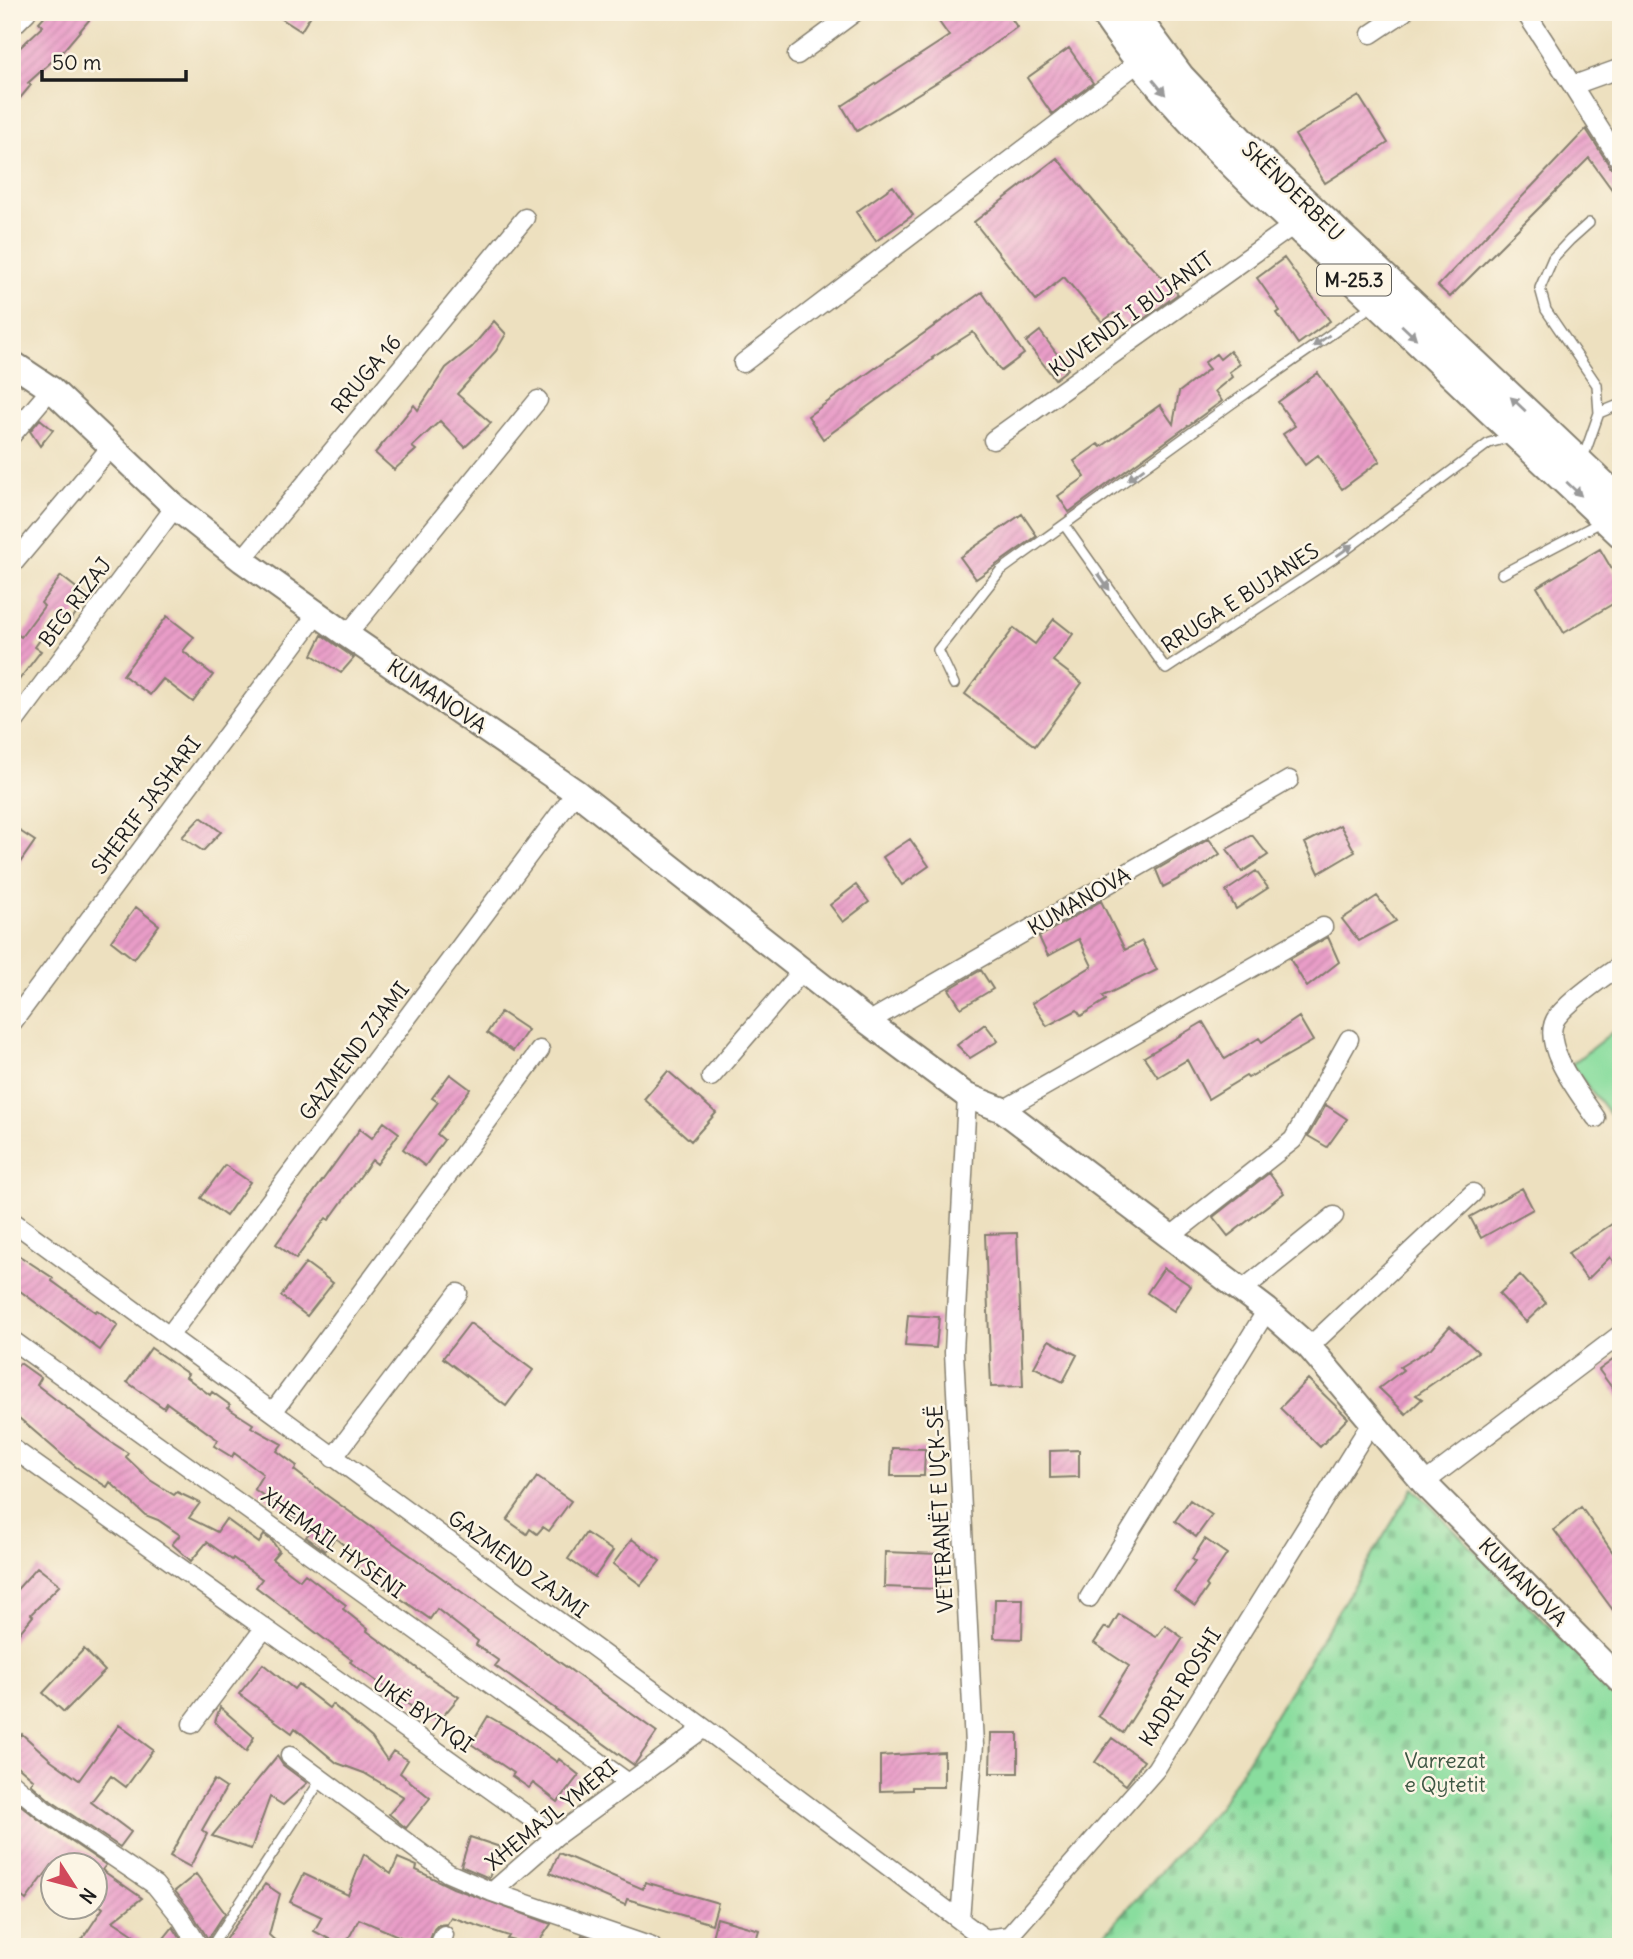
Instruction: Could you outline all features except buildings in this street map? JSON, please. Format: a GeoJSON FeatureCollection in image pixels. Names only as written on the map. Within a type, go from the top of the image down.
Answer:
{"type":"FeatureCollection","features":[{"type":"Feature","properties":{"kind":"main road","name":"SKËNDERBEU"},"geometry":{"type":"LineString","coordinates":[[1104,12],[1163,92],[1295,223],[1517,435],[1615,518]]}},
{"type":"Feature","properties":{"kind":"main road","name":"SKËNDERBEU"},"geometry":{"type":"LineString","coordinates":[[1132,12],[1180,77],[1246,147],[1576,459],[1615,518]]}},
{"type":"Feature","properties":{"kind":"main road","name":"KUMANOVA"},"geometry":{"type":"LineString","coordinates":[[12,363],[51,389],[175,507],[242,559],[346,635],[576,792],[868,1022],[967,1096],[1003,1110],[1267,1310],[1309,1347],[1424,1483],[1621,1681]]}},
{"type":"Feature","properties":{"kind":"street"},"geometry":{"type":"LineString","coordinates":[[12,27],[27,12]]}},
{"type":"Feature","properties":{"kind":"street"},"geometry":{"type":"LineString","coordinates":[[797,55],[855,12]]}},
{"type":"Feature","properties":{"kind":"street"},"geometry":{"type":"LineString","coordinates":[[1371,34],[1404,12]]}},
{"type":"Feature","properties":{"kind":"street"},"geometry":{"type":"LineString","coordinates":[[1525,12],[1621,162]]}},
{"type":"Feature","properties":{"kind":"street"},"geometry":{"type":"LineString","coordinates":[[743,363],[1139,62]]}},
{"type":"Feature","properties":{"kind":"street"},"geometry":{"type":"LineString","coordinates":[[1574,85],[1621,68]]}},
{"type":"Feature","properties":{"kind":"street","name":"RRUGA 16"},"geometry":{"type":"LineString","coordinates":[[242,559],[525,218]]}},
{"type":"Feature","properties":{"kind":"street","name":"KUVENDI I BUJANIT"},"geometry":{"type":"LineString","coordinates":[[993,440],[1295,223]]}},
{"type":"Feature","properties":{"kind":"street"},"geometry":{"type":"LineString","coordinates":[[12,435],[51,389]]}},
{"type":"Feature","properties":{"kind":"street"},"geometry":{"type":"LineString","coordinates":[[346,635],[538,400]]}},
{"type":"Feature","properties":{"kind":"street"},"geometry":{"type":"LineString","coordinates":[[12,565],[111,447]]}},
{"type":"Feature","properties":{"kind":"street","name":"BEG RIZAJ"},"geometry":{"type":"LineString","coordinates":[[12,725],[175,507]]}},
{"type":"Feature","properties":{"kind":"street","name":"SHERIF JASHARI"},"geometry":{"type":"LineString","coordinates":[[12,1023],[317,614]]}},
{"type":"Feature","properties":{"kind":"street","name":"KUMANOVA"},"geometry":{"type":"LineString","coordinates":[[868,1022],[1289,780]]}},
{"type":"Feature","properties":{"kind":"street","name":"GAZMEND ZJAMI"},"geometry":{"type":"LineString","coordinates":[[169,1336],[576,792]]}},
{"type":"Feature","properties":{"kind":"street"},"geometry":{"type":"LineString","coordinates":[[1003,1110],[1323,927]]}},
{"type":"Feature","properties":{"kind":"street"},"geometry":{"type":"LineString","coordinates":[[1596,1118],[1560,1063],[1553,1040],[1553,1026],[1558,1016],[1589,988],[1621,965]]}},
{"type":"Feature","properties":{"kind":"street"},"geometry":{"type":"LineString","coordinates":[[711,1077],[803,970]]}},
{"type":"Feature","properties":{"kind":"street"},"geometry":{"type":"LineString","coordinates":[[1171,1236],[1293,1140],[1349,1039]]}},
{"type":"Feature","properties":{"kind":"street"},"geometry":{"type":"LineString","coordinates":[[273,1412],[540,1050]]}},
{"type":"Feature","properties":{"kind":"street","name":"VETERANËT E UÇK-SË"},"geometry":{"type":"LineString","coordinates":[[960,1919],[974,1745],[954,1352],[967,1096]]}},
{"type":"Feature","properties":{"kind":"street"},"geometry":{"type":"LineString","coordinates":[[1309,1347],[1472,1193]]}},
{"type":"Feature","properties":{"kind":"street"},"geometry":{"type":"LineString","coordinates":[[1241,1291],[1334,1216]]}},
{"type":"Feature","properties":{"kind":"street","name":"GAZMEND ZAJMI"},"geometry":{"type":"LineString","coordinates":[[12,1221],[704,1728],[960,1919],[981,1943]]}},
{"type":"Feature","properties":{"kind":"street"},"geometry":{"type":"LineString","coordinates":[[333,1458],[458,1293]]}},
{"type":"Feature","properties":{"kind":"street"},"geometry":{"type":"LineString","coordinates":[[1089,1598],[1267,1310]]}},
{"type":"Feature","properties":{"kind":"street"},"geometry":{"type":"LineString","coordinates":[[1424,1483],[1621,1334]]}},
{"type":"Feature","properties":{"kind":"street","name":"XHEMAIL HYSENI"},"geometry":{"type":"LineString","coordinates":[[12,1340],[627,1782]]}},
{"type":"Feature","properties":{"kind":"street","name":"KADRI ROSHI"},"geometry":{"type":"LineString","coordinates":[[981,1943],[1009,1936],[1156,1769],[1373,1420]]}},
{"type":"Feature","properties":{"kind":"street","name":"UKË BYTYQI"},"geometry":{"type":"LineString","coordinates":[[12,1448],[263,1630],[556,1836]]}},
{"type":"Feature","properties":{"kind":"street"},"geometry":{"type":"LineString","coordinates":[[192,1724],[263,1630]]}},
{"type":"Feature","properties":{"kind":"street","name":"XHEMAJL YMERI"},"geometry":{"type":"LineString","coordinates":[[290,1756],[448,1872],[492,1892],[556,1836],[704,1728]]}},
{"type":"Feature","properties":{"kind":"street"},"geometry":{"type":"LineString","coordinates":[[12,1783],[44,1810],[155,1885],[180,1916],[199,1947]]}},
{"type":"Feature","properties":{"kind":"street"},"geometry":{"type":"LineString","coordinates":[[492,1892],[652,1947]]}},
{"type":"Feature","properties":{"kind":"lane"},"geometry":{"type":"LineString","coordinates":[[1576,459],[1586,450],[1599,413],[1597,385],[1546,310],[1540,288],[1553,258],[1589,223]]}},
{"type":"Feature","properties":{"kind":"lane"},"geometry":{"type":"LineString","coordinates":[[954,684],[938,650],[1000,571],[1231,404],[1377,303]]}},
{"type":"Feature","properties":{"kind":"lane"},"geometry":{"type":"LineString","coordinates":[[1599,413],[1621,404]]}},
{"type":"Feature","properties":{"kind":"lane","name":"RRUGA E BUJANES"},"geometry":{"type":"LineString","coordinates":[[1065,526],[1166,670],[1343,552],[1489,443],[1517,435]]}},
{"type":"Feature","properties":{"kind":"lane"},"geometry":{"type":"LineString","coordinates":[[1502,574],[1615,518]]}},
{"type":"Feature","properties":{"kind":"lane"},"geometry":{"type":"LineString","coordinates":[[211,1947],[321,1780]]}},
{"type":"Feature","properties":{"kind":"green space"},"geometry":{"type":"Polygon","coordinates":[[[1621,1025],[1621,1126],[1620,1127],[1571,1065],[1621,1025]]]}},
{"type":"Feature","properties":{"kind":"green space","name":"Varrezat e Qytetit"},"geometry":{"type":"Polygon","coordinates":[[[1413,1488],[1621,1700],[1621,1947],[1093,1947],[1219,1807],[1413,1488]]]}}]}
